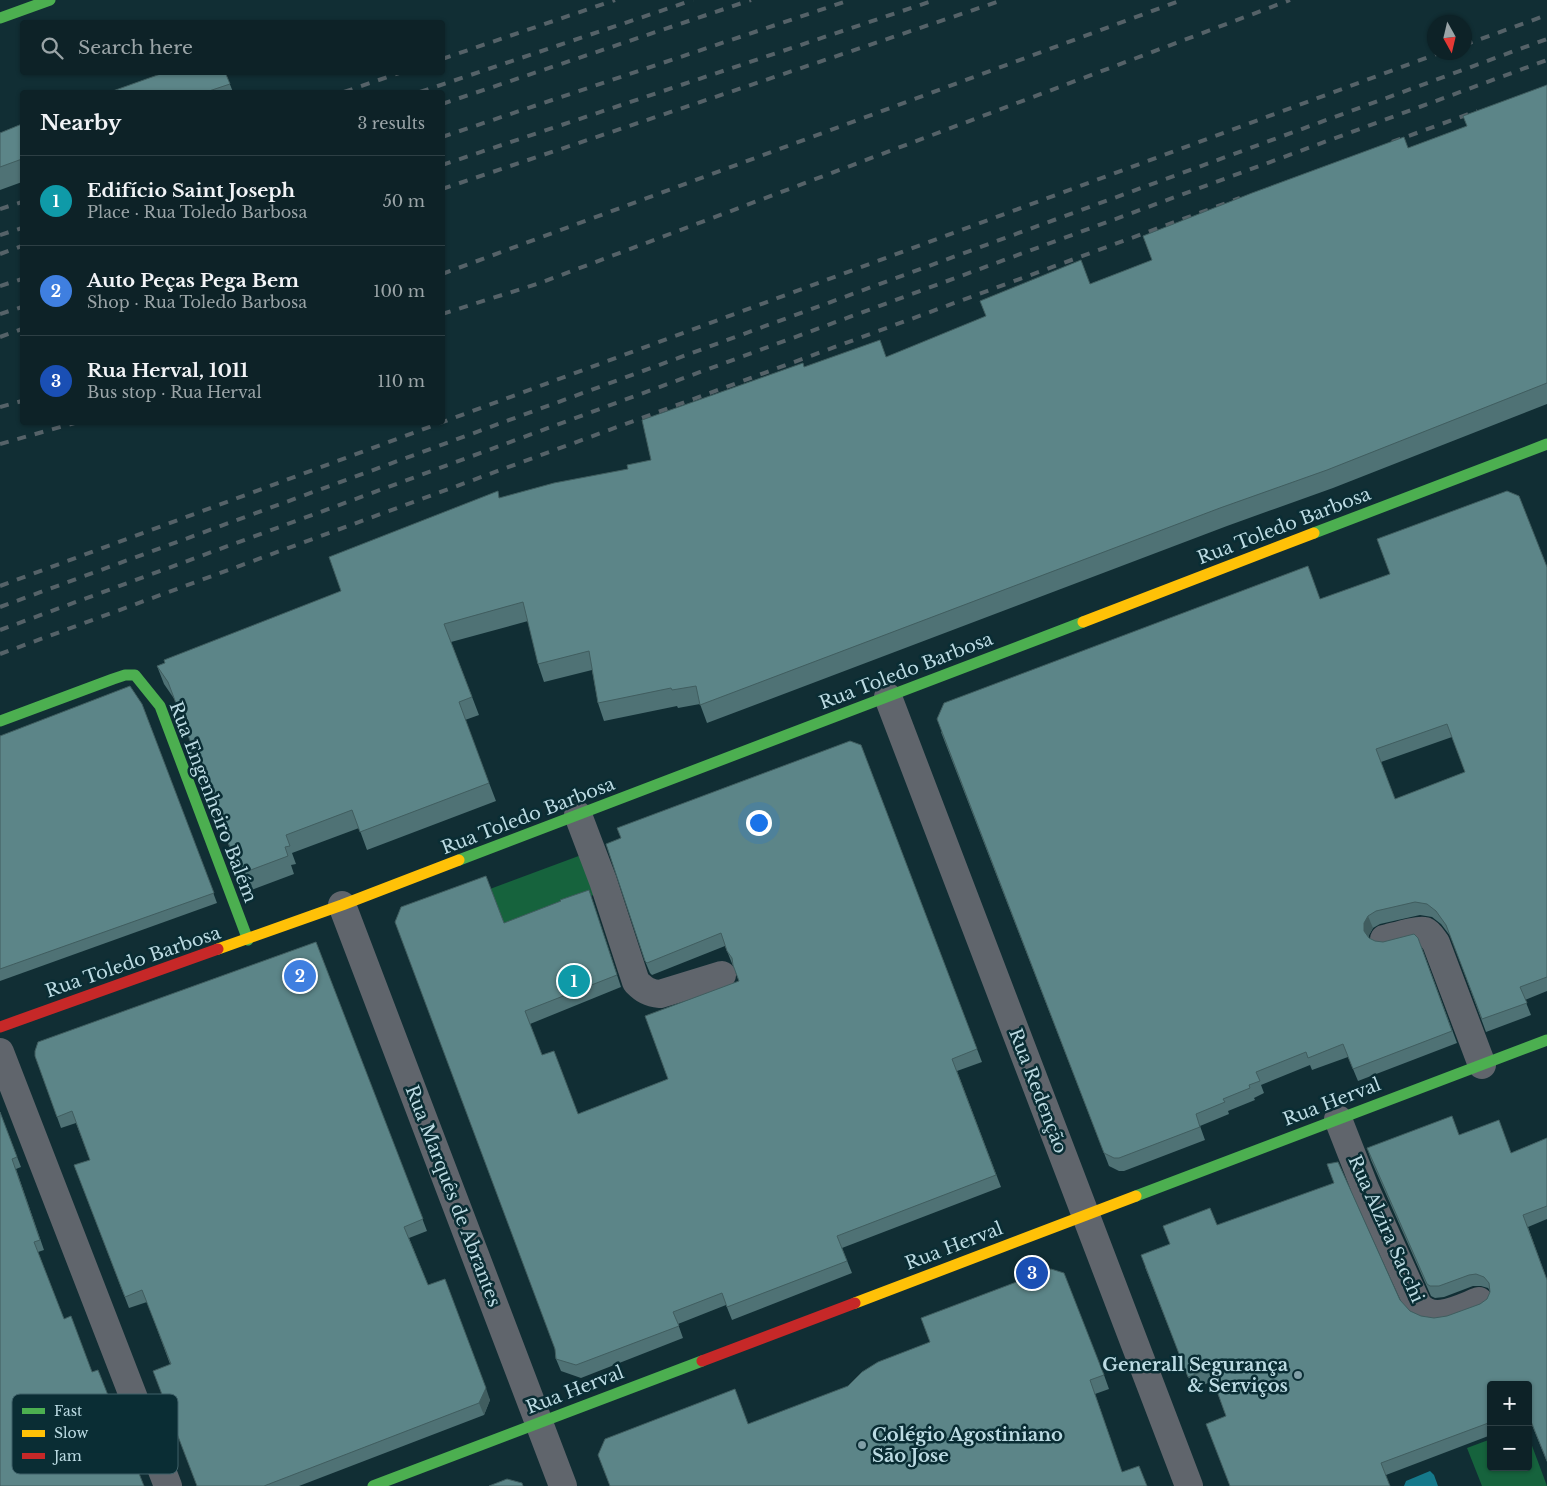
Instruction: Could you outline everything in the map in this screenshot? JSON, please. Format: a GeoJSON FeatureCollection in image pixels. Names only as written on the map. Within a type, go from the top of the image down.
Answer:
{"type":"FeatureCollection","features":[{"type":"Feature","properties":{"kind":"main road"},"geometry":{"type":"LineString","coordinates":[[0,18],[50,0]]}},
{"type":"Feature","properties":{"kind":"main road","name":"Rua Toledo Barbosa"},"geometry":{"type":"LineString","coordinates":[[0,1027],[342,906],[1547,446]]}},
{"type":"Feature","properties":{"kind":"main road","name":"Rua Engenheiro Balém"},"geometry":{"type":"LineString","coordinates":[[0,721],[112,679],[125,675],[135,676],[147,688],[160,706],[248,940]]}},
{"type":"Feature","properties":{"kind":"main road","name":"Rua Toledo Barbosa"},"geometry":{"type":"LineString","coordinates":[[235,908],[277,929]]}},
{"type":"Feature","properties":{"kind":"main road","name":"Rua Herval"},"geometry":{"type":"LineString","coordinates":[[373,1486],[1547,1040]]}},
{"type":"Feature","properties":{"kind":"street","name":"Rua Redenção"},"geometry":{"type":"LineString","coordinates":[[888,697],[1189,1486]]}},
{"type":"Feature","properties":{"kind":"street"},"geometry":{"type":"LineString","coordinates":[[578,816],[603,881],[636,982],[644,990],[660,994],[722,975]]}},
{"type":"Feature","properties":{"kind":"street","name":"Rua Marquês de Abrantes"},"geometry":{"type":"LineString","coordinates":[[342,906],[563,1486]]}},
{"type":"Feature","properties":{"kind":"street"},"geometry":{"type":"LineString","coordinates":[[1384,939],[1418,931],[1424,931],[1430,935],[1436,943],[1482,1064]]}},
{"type":"Feature","properties":{"kind":"street"},"geometry":{"type":"LineString","coordinates":[[0,1052],[132,1394]]}},
{"type":"Feature","properties":{"kind":"street","name":"Rua Alzira Sacchi"},"geometry":{"type":"LineString","coordinates":[[1338,1119],[1365,1188],[1418,1305],[1424,1312],[1433,1315],[1480,1301]]}},
{"type":"Feature","properties":{"kind":"street"},"geometry":{"type":"LineString","coordinates":[[163,1474],[168,1486]]}},
{"type":"Feature","properties":{"kind":"green space"},"geometry":{"type":"Polygon","coordinates":[[[584,854],[599,893],[505,927],[490,889],[584,854]]]}},
{"type":"Feature","properties":{"kind":"green space"},"geometry":{"type":"Polygon","coordinates":[[[1487,1440],[1487,1471],[1532,1471],[1532,1446],[1547,1486],[1482,1486],[1467,1448],[1487,1440]]]}},
{"type":"Feature","properties":{"kind":"water"},"geometry":{"type":"Polygon","coordinates":[[[1430,1471],[1434,1475],[1438,1486],[1404,1486],[1406,1481],[1430,1471]]]}},
{"type":"Feature","properties":{"kind":"building"},"geometry":{"type":"Polygon","coordinates":[[[158,75],[226,75],[230,84],[212,90],[116,90],[158,75]]]}},
{"type":"Feature","properties":{"kind":"building"},"geometry":{"type":"Polygon","coordinates":[[[1547,85],[1547,383],[1327,470],[1220,508],[700,705],[696,686],[672,690],[671,688],[598,703],[589,651],[538,664],[523,602],[444,624],[472,697],[459,702],[489,783],[360,832],[352,810],[286,835],[290,846],[285,847],[288,856],[240,874],[168,682],[157,666],[165,663],[164,660],[341,591],[329,557],[498,491],[499,498],[554,483],[628,469],[627,465],[651,460],[642,420],[803,363],[804,367],[880,340],[886,357],[986,316],[980,301],[1081,260],[1090,284],[1152,260],[1143,236],[1252,193],[1404,137],[1408,148],[1467,126],[1463,116],[1547,85]]]}},
{"type":"Feature","properties":{"kind":"building"},"geometry":{"type":"Polygon","coordinates":[[[20,125],[20,160],[0,167],[0,133],[20,125]]]}},
{"type":"Feature","properties":{"kind":"building"},"geometry":{"type":"Polygon","coordinates":[[[1507,491],[1519,496],[1547,567],[1547,977],[1520,987],[1527,1003],[1482,1019],[1446,925],[1436,911],[1427,904],[1415,902],[1376,911],[1368,916],[1364,923],[1364,931],[1369,938],[1383,942],[1414,934],[1418,938],[1452,1031],[1353,1069],[1343,1044],[1308,1058],[1306,1052],[1256,1072],[1260,1081],[1249,1085],[1250,1088],[1223,1099],[1225,1102],[1196,1114],[1200,1127],[1119,1158],[1114,1158],[1104,1153],[937,719],[944,703],[1308,566],[1320,599],[1390,574],[1377,539],[1507,491]],[[1447,724],[1376,749],[1395,799],[1465,772],[1447,724]]]}},
{"type":"Feature","properties":{"kind":"building"},"geometry":{"type":"Polygon","coordinates":[[[130,686],[142,704],[214,893],[0,969],[0,736],[130,686]]]}},
{"type":"Feature","properties":{"kind":"building"},"geometry":{"type":"Polygon","coordinates":[[[850,741],[861,745],[977,1049],[952,1059],[996,1175],[837,1236],[847,1261],[727,1307],[722,1293],[673,1312],[679,1326],[576,1365],[556,1359],[555,1349],[395,922],[401,907],[486,876],[504,923],[589,890],[617,975],[525,1011],[542,1055],[554,1051],[578,1114],[668,1079],[645,1016],[739,981],[732,958],[727,951],[721,933],[647,963],[645,961],[606,844],[621,838],[617,828],[850,741]]]}},
{"type":"Feature","properties":{"kind":"building"},"geometry":{"type":"Polygon","coordinates":[[[316,942],[423,1219],[404,1227],[428,1285],[445,1279],[486,1388],[479,1403],[264,1486],[197,1486],[178,1436],[178,1394],[162,1394],[153,1371],[171,1364],[142,1290],[125,1297],[74,1165],[90,1160],[72,1111],[57,1117],[35,1056],[38,1042],[316,942]]]}},
{"type":"Feature","properties":{"kind":"building"},"geometry":{"type":"Polygon","coordinates":[[[0,1112],[17,1157],[12,1159],[40,1240],[34,1242],[64,1319],[71,1316],[92,1372],[98,1370],[108,1394],[12,1394],[12,1474],[139,1474],[144,1486],[0,1486],[0,1112]]]}},
{"type":"Feature","properties":{"kind":"building"},"geometry":{"type":"Polygon","coordinates":[[[1452,1116],[1459,1135],[1499,1120],[1511,1153],[1547,1138],[1547,1206],[1523,1215],[1547,1280],[1547,1461],[1532,1424],[1532,1381],[1487,1381],[1487,1423],[1381,1463],[1390,1486],[1230,1486],[1206,1424],[1226,1416],[1209,1369],[1188,1377],[1141,1255],[1170,1244],[1163,1226],[1210,1208],[1217,1225],[1334,1183],[1327,1164],[1338,1162],[1400,1300],[1410,1311],[1421,1316],[1434,1318],[1447,1316],[1480,1304],[1487,1299],[1490,1292],[1489,1283],[1484,1277],[1476,1274],[1439,1286],[1427,1284],[1367,1148],[1452,1116]]]}},
{"type":"Feature","properties":{"kind":"building"},"geometry":{"type":"Polygon","coordinates":[[[1051,1269],[1064,1273],[1104,1375],[1090,1380],[1122,1472],[1139,1466],[1147,1486],[610,1486],[598,1455],[605,1439],[735,1389],[748,1424],[848,1386],[862,1372],[878,1362],[930,1342],[921,1318],[1051,1269]]]}},
{"type":"Feature","properties":{"kind":"building"},"geometry":{"type":"Polygon","coordinates":[[[507,1479],[522,1483],[523,1486],[489,1486],[507,1479]]]}},
{"type":"Feature","properties":{"kind":"railway"},"geometry":{"type":"LineString","coordinates":[[445,58],[615,0]]}},
{"type":"Feature","properties":{"kind":"railway"},"geometry":{"type":"LineString","coordinates":[[426,90],[693,0]]}},
{"type":"Feature","properties":{"kind":"railway"},"geometry":{"type":"LineString","coordinates":[[445,103],[751,0]]}},
{"type":"Feature","properties":{"kind":"railway"},"geometry":{"type":"LineString","coordinates":[[445,136],[850,0]]}},
{"type":"Feature","properties":{"kind":"railway"},"geometry":{"type":"LineString","coordinates":[[445,164],[935,0]]}},
{"type":"Feature","properties":{"kind":"railway"},"geometry":{"type":"LineString","coordinates":[[445,188],[1003,0]]}},
{"type":"Feature","properties":{"kind":"railway"},"geometry":{"type":"LineString","coordinates":[[445,273],[1182,0]]}},
{"type":"Feature","properties":{"kind":"railway"},"geometry":{"type":"LineString","coordinates":[[445,313],[540,283],[1290,0]]}},
{"type":"Feature","properties":{"kind":"railway"},"geometry":{"type":"LineString","coordinates":[[1472,42],[1547,15]]}},
{"type":"Feature","properties":{"kind":"railway"},"geometry":{"type":"LineString","coordinates":[[0,607],[1547,39]]}},
{"type":"Feature","properties":{"kind":"railway"},"geometry":{"type":"LineString","coordinates":[[445,421],[1427,58]]}},
{"type":"Feature","properties":{"kind":"railway"},"geometry":{"type":"LineString","coordinates":[[0,630],[1547,60]]}},
{"type":"Feature","properties":{"kind":"railway"},"geometry":{"type":"LineString","coordinates":[[350,90],[393,75]]}},
{"type":"Feature","properties":{"kind":"railway"},"geometry":{"type":"LineString","coordinates":[[1392,142],[1477,111]]}},
{"type":"Feature","properties":{"kind":"railway"},"geometry":{"type":"LineString","coordinates":[[0,654],[1240,198]]}},
{"type":"Feature","properties":{"kind":"railway"},"geometry":{"type":"LineString","coordinates":[[0,209],[20,203]]}},
{"type":"Feature","properties":{"kind":"railway"},"geometry":{"type":"LineString","coordinates":[[0,235],[20,229]]}},
{"type":"Feature","properties":{"kind":"railway"},"geometry":{"type":"LineString","coordinates":[[0,254],[20,247]]}},
{"type":"Feature","properties":{"kind":"railway"},"geometry":{"type":"LineString","coordinates":[[0,286],[20,280]]}},
{"type":"Feature","properties":{"kind":"railway"},"geometry":{"type":"LineString","coordinates":[[0,314],[20,308]]}},
{"type":"Feature","properties":{"kind":"railway"},"geometry":{"type":"LineString","coordinates":[[0,337],[20,330]]}},
{"type":"Feature","properties":{"kind":"railway"},"geometry":{"type":"LineString","coordinates":[[0,407],[20,402]]}},
{"type":"Feature","properties":{"kind":"railway"},"geometry":{"type":"LineString","coordinates":[[0,444],[67,425]]}},
{"type":"Feature","properties":{"kind":"railway"},"geometry":{"type":"LineString","coordinates":[[0,586],[435,425]]}},
{"type":"Feature","properties":{"kind":"traffic: fast"},"geometry":{"type":"LineString","coordinates":[[0,18],[50,0]]}},
{"type":"Feature","properties":{"kind":"traffic: fast"},"geometry":{"type":"LineString","coordinates":[[1314,533],[1547,444]]}},
{"type":"Feature","properties":{"kind":"traffic: fast"},"geometry":{"type":"LineString","coordinates":[[459,860],[1083,622]]}},
{"type":"Feature","properties":{"kind":"traffic: fast"},"geometry":{"type":"LineString","coordinates":[[0,721],[113,679],[125,675],[135,675],[160,706],[248,940]]}},
{"type":"Feature","properties":{"kind":"traffic: fast"},"geometry":{"type":"LineString","coordinates":[[1136,1196],[1547,1040]]}},
{"type":"Feature","properties":{"kind":"traffic: fast"},"geometry":{"type":"LineString","coordinates":[[373,1486],[702,1361]]}},
{"type":"Feature","properties":{"kind":"traffic: slow"},"geometry":{"type":"LineString","coordinates":[[1083,622],[1314,533]]}},
{"type":"Feature","properties":{"kind":"traffic: slow"},"geometry":{"type":"LineString","coordinates":[[218,949],[342,905],[459,860]]}},
{"type":"Feature","properties":{"kind":"traffic: slow"},"geometry":{"type":"LineString","coordinates":[[855,1303],[1136,1196]]}},
{"type":"Feature","properties":{"kind":"traffic: jam"},"geometry":{"type":"LineString","coordinates":[[0,1027],[218,949]]}},
{"type":"Feature","properties":{"kind":"traffic: jam"},"geometry":{"type":"LineString","coordinates":[[702,1361],[855,1303]]}},
{"type":"Feature","properties":{"kind":"place","name":"Auto Peças Pega Bem"},"geometry":{"type":"Point","coordinates":[300,976]}},
{"type":"Feature","properties":{"kind":"place","name":"Edifício Saint Joseph"},"geometry":{"type":"Point","coordinates":[574,981]}},
{"type":"Feature","properties":{"kind":"place","name":"Rua Herval, 1011"},"geometry":{"type":"Point","coordinates":[1032,1273]}},
{"type":"Feature","properties":{"kind":"place","name":"Generall Segurança & Serviços"},"geometry":{"type":"Point","coordinates":[1298,1375]}},
{"type":"Feature","properties":{"kind":"place","name":"Colégio Agostiniano São Jose"},"geometry":{"type":"Point","coordinates":[862,1445]}}]}
